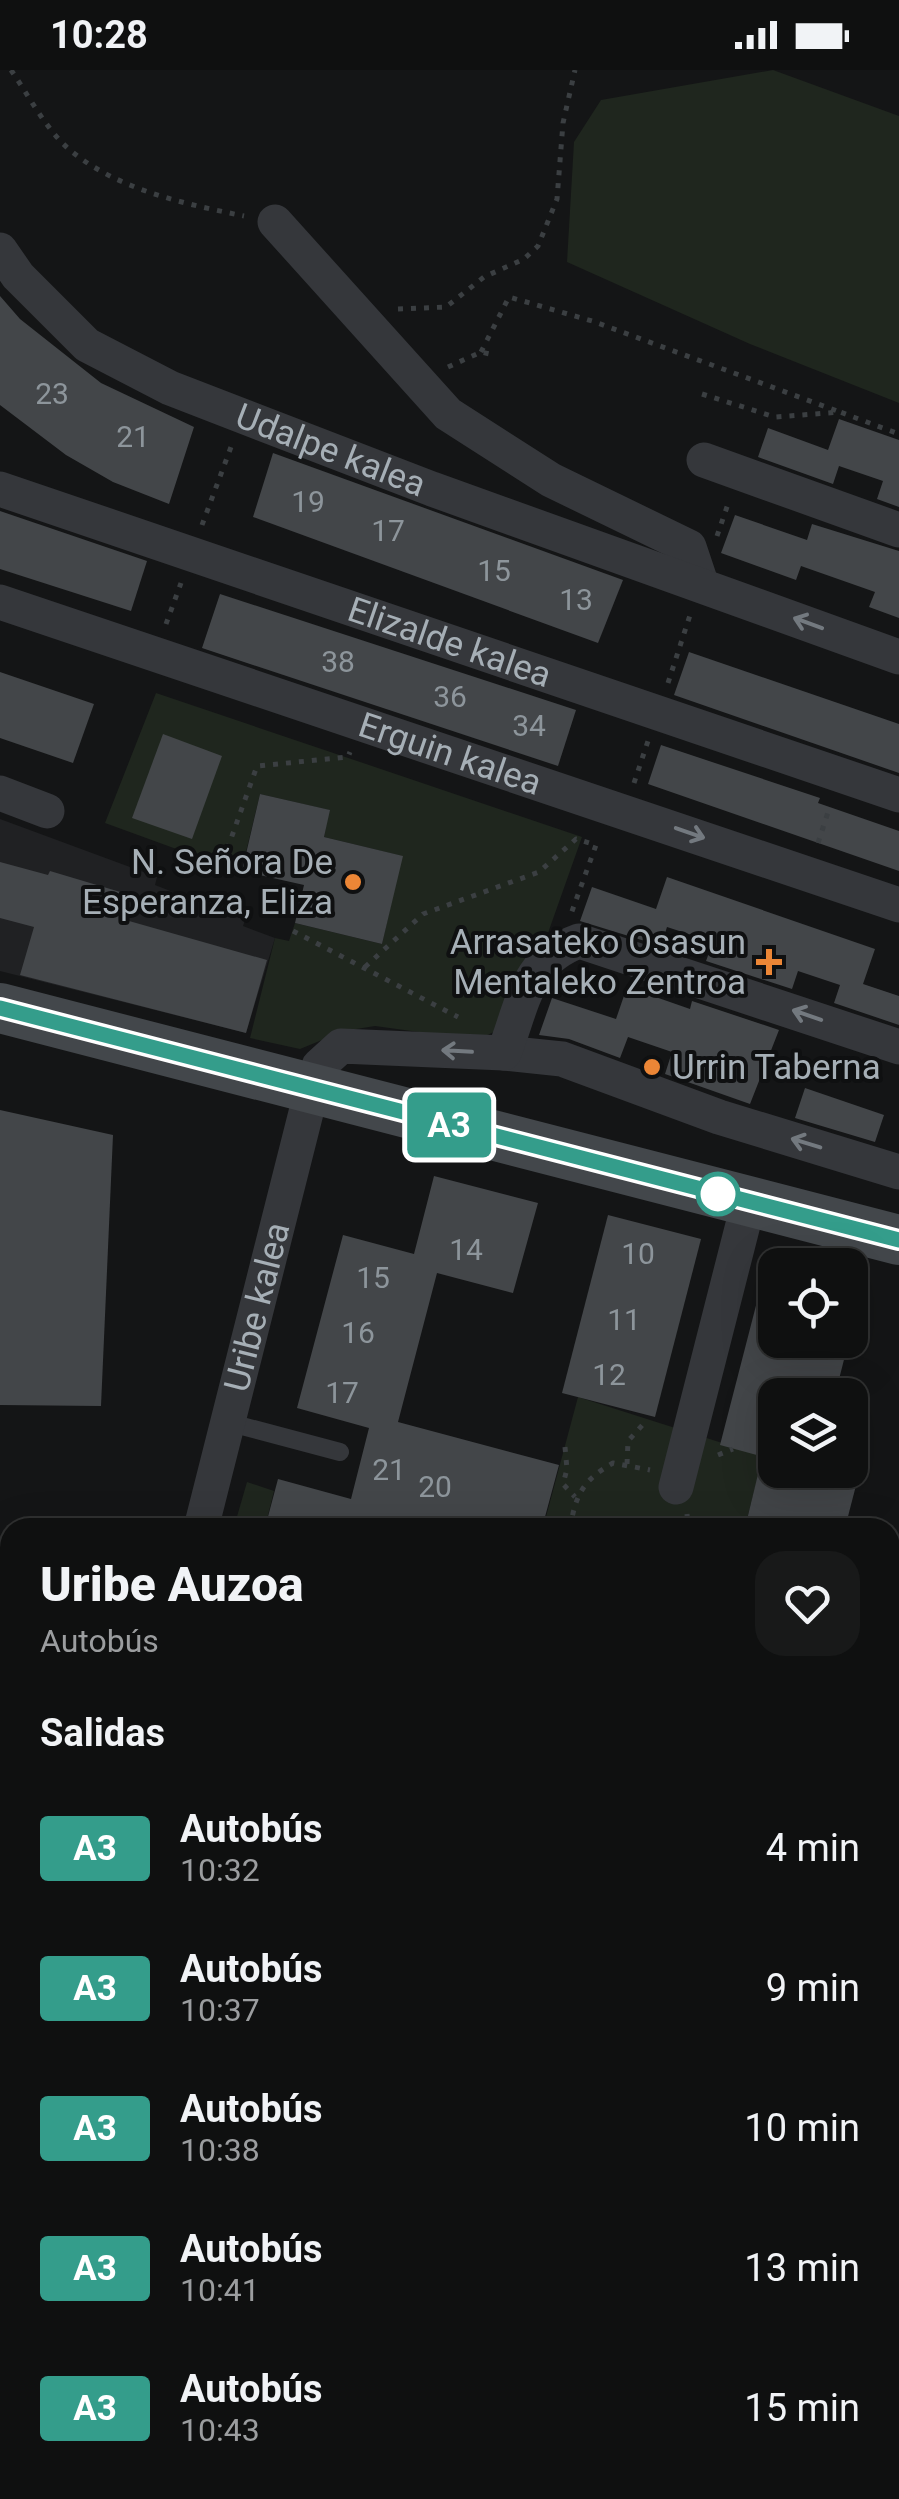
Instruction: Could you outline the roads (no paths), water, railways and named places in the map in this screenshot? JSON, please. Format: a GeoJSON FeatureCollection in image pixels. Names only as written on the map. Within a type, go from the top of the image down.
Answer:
{"type":"FeatureCollection","features":[{"type":"Feature","properties":{"kind":"street","name":"Udalpe kalea"},"geometry":{"type":"LineString","coordinates":[[275,222],[448,414],[550,480],[688,547],[696,597]]}},
{"type":"Feature","properties":{"kind":"street","name":"Udalpe kalea"},"geometry":{"type":"LineString","coordinates":[[0,250],[18,276],[87,345],[170,388],[696,597],[899,656]]}},
{"type":"Feature","properties":{"kind":"street"},"geometry":{"type":"LineString","coordinates":[[704,460],[899,530]]}},
{"type":"Feature","properties":{"kind":"street","name":"Elizalde kalea"},"geometry":{"type":"LineString","coordinates":[[0,489],[899,795]]}},
{"type":"Feature","properties":{"kind":"street","name":"Erguin kalea"},"geometry":{"type":"LineString","coordinates":[[0,602],[613,800],[899,905]]}},
{"type":"Feature","properties":{"kind":"street"},"geometry":{"type":"LineString","coordinates":[[0,793],[47,811]]}},
{"type":"Feature","properties":{"kind":"street"},"geometry":{"type":"LineString","coordinates":[[899,1047],[579,941],[554,949],[539,964],[504,1053],[562,1059],[720,1118],[899,1172]]}},
{"type":"Feature","properties":{"kind":"street"},"geometry":{"type":"LineString","coordinates":[[0,1008],[899,1240]]}},
{"type":"Feature","properties":{"kind":"street","name":"Uribe kalea"},"geometry":{"type":"LineString","coordinates":[[203,1518],[319,1066],[341,1046],[504,1053]]}},
{"type":"Feature","properties":{"kind":"street"},"geometry":{"type":"LineString","coordinates":[[676,1486],[748,1202]]}},
{"type":"Feature","properties":{"kind":"lane"},"geometry":{"type":"LineString","coordinates":[[227,1422],[340,1452]]}},
{"type":"Feature","properties":{"kind":"place","name":"N. Señora De Esperanza, Eliza"},"geometry":{"type":"Point","coordinates":[353,882]}},
{"type":"Feature","properties":{"kind":"place","name":"Arrasateko Osasun Mentaleko Zentroa"},"geometry":{"type":"Point","coordinates":[769,962]}},
{"type":"Feature","properties":{"kind":"place","name":"Urrin Taberna"},"geometry":{"type":"Point","coordinates":[652,1067]}}]}
